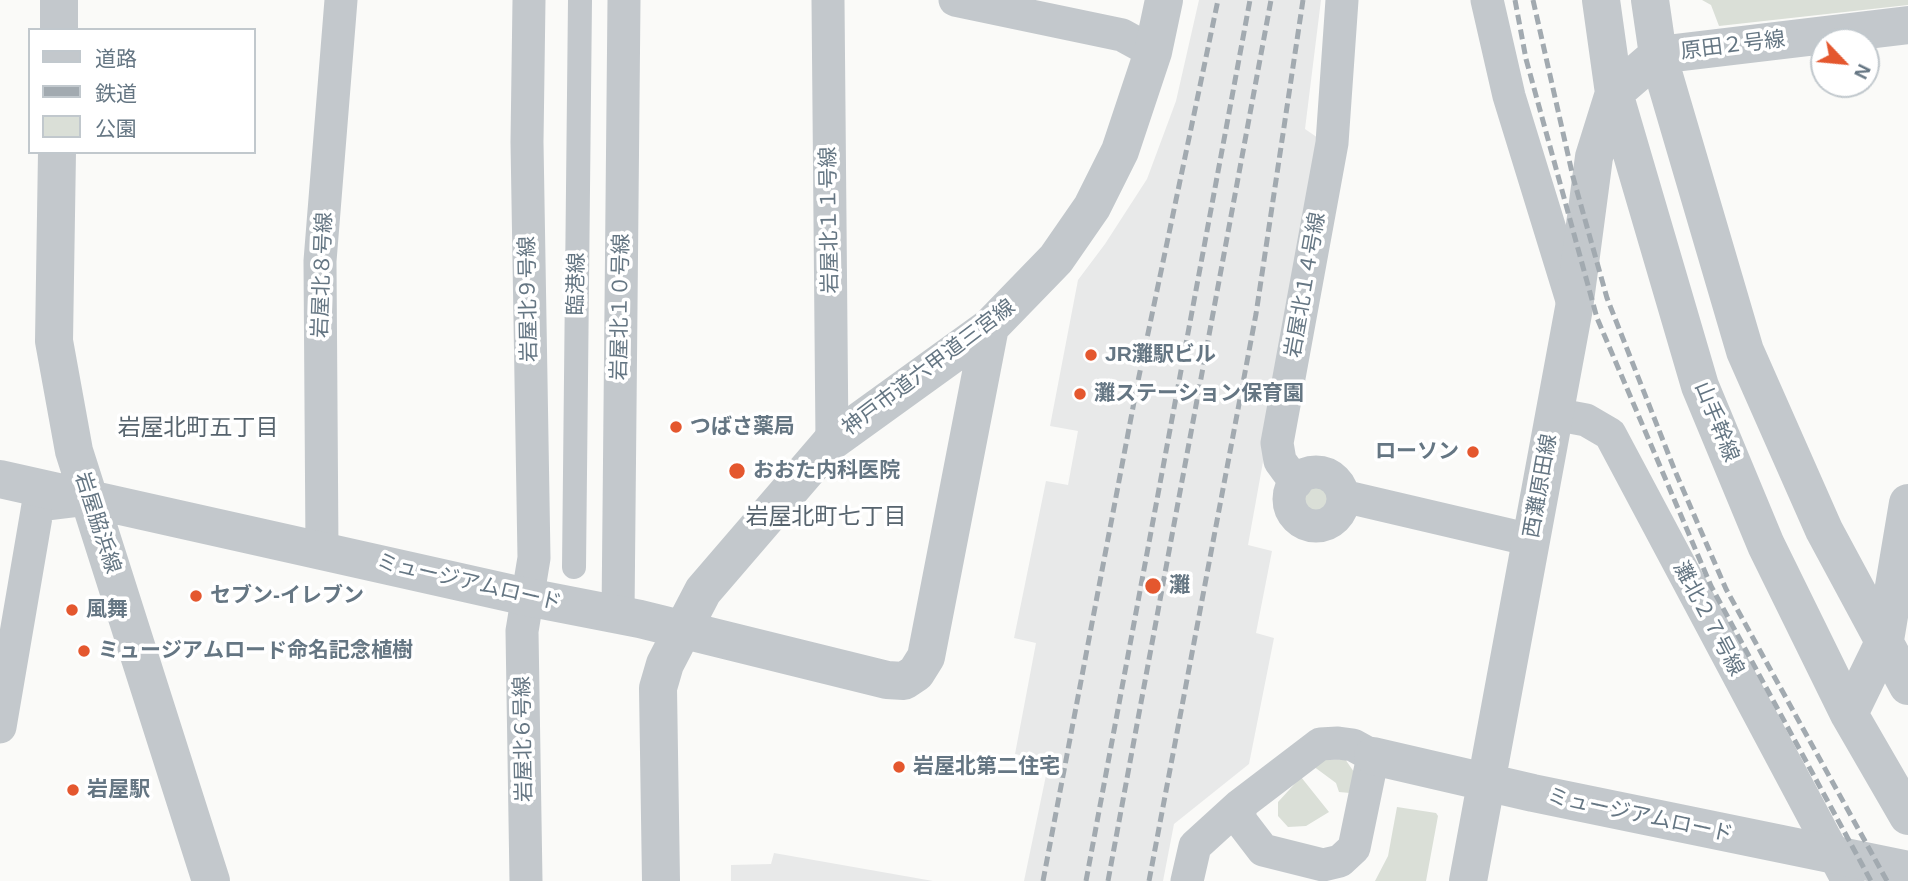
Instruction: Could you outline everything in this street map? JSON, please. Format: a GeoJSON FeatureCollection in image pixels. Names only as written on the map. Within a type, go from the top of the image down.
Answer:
{"type":"FeatureCollection","features":[{"type":"Feature","properties":{"kind":"street"},"geometry":{"type":"LineString","coordinates":[[59,0],[59,28]]}},
{"type":"Feature","properties":{"kind":"street","name":"岩屋北８号線"},"geometry":{"type":"LineString","coordinates":[[322,550],[320,261],[341,0]]}},
{"type":"Feature","properties":{"kind":"street","name":"岩屋北９号線"},"geometry":{"type":"LineString","coordinates":[[527,597],[534,558],[527,142],[528,0]]}},
{"type":"Feature","properties":{"kind":"street","name":"岩屋北１０号線"},"geometry":{"type":"LineString","coordinates":[[618,615],[625,0]]}},
{"type":"Feature","properties":{"kind":"street","name":"岩屋北１１号線"},"geometry":{"type":"LineString","coordinates":[[828,0],[832,441]]}},
{"type":"Feature","properties":{"kind":"street"},"geometry":{"type":"LineString","coordinates":[[955,0],[1122,35],[1153,51]]}},
{"type":"Feature","properties":{"kind":"street","name":"神戸市道六甲道三宮線"},"geometry":{"type":"LineString","coordinates":[[662,881],[658,688],[665,664],[703,592],[832,441],[990,327],[1049,267],[1092,207],[1120,151],[1153,51],[1164,0]]}},
{"type":"Feature","properties":{"kind":"street","name":"岩屋北１４号線"},"geometry":{"type":"LineString","coordinates":[[1296,483],[1283,469],[1278,443],[1332,143],[1342,0]]}},
{"type":"Feature","properties":{"kind":"street"},"geometry":{"type":"LineString","coordinates":[[1487,0],[1508,96],[1574,308]]}},
{"type":"Feature","properties":{"kind":"street","name":"山手幹線"},"geometry":{"type":"LineString","coordinates":[[1601,0],[1614,93],[1700,386],[1766,545],[1849,714],[1908,816]]}},
{"type":"Feature","properties":{"kind":"street"},"geometry":{"type":"LineString","coordinates":[[1650,0],[1658,55],[1745,351],[1824,530],[1908,687]]}},
{"type":"Feature","properties":{"kind":"street","name":"臨港線"},"geometry":{"type":"LineString","coordinates":[[573,567],[580,2]]}},
{"type":"Feature","properties":{"kind":"street","name":"原田２号線"},"geometry":{"type":"LineString","coordinates":[[1614,93],[1658,55],[1908,25]]}},
{"type":"Feature","properties":{"kind":"street","name":"西灘原田線"},"geometry":{"type":"LineString","coordinates":[[1468,881],[1574,308],[1594,157],[1614,93]]}},
{"type":"Feature","properties":{"kind":"street","name":"岩屋脇浜線"},"geometry":{"type":"LineString","coordinates":[[57,154],[54,341],[74,451],[87,499],[211,881]]}},
{"type":"Feature","properties":{"kind":"street","name":"ミュージアムロード"},"geometry":{"type":"LineString","coordinates":[[0,479],[527,597],[683,629],[895,682],[909,679],[926,657],[990,327]]}},
{"type":"Feature","properties":{"kind":"street","name":"灘北２７号線"},"geometry":{"type":"LineString","coordinates":[[1554,414],[1586,420],[1610,434],[1838,873]]}},
{"type":"Feature","properties":{"kind":"street"},"geometry":{"type":"LineString","coordinates":[[1308,474],[1324,474],[1337,482],[1343,496],[1340,512],[1333,520],[1319,526],[1309,525],[1295,516],[1290,507],[1291,492],[1296,483],[1308,474]]}},
{"type":"Feature","properties":{"kind":"street"},"geometry":{"type":"LineString","coordinates":[[1343,496],[1531,540]]}},
{"type":"Feature","properties":{"kind":"street"},"geometry":{"type":"LineString","coordinates":[[0,727],[38,505],[87,499]]}},
{"type":"Feature","properties":{"kind":"street"},"geometry":{"type":"LineString","coordinates":[[1849,714],[1885,640],[1907,514]]}},
{"type":"Feature","properties":{"kind":"street","name":"岩屋北６号線"},"geometry":{"type":"LineString","coordinates":[[526,881],[522,631],[527,597]]}},
{"type":"Feature","properties":{"kind":"street"},"geometry":{"type":"LineString","coordinates":[[1187,881],[1195,846],[1240,806],[1320,744],[1353,745],[1373,756],[1357,840],[1348,855],[1332,864],[1269,853],[1258,845],[1240,820],[1240,806]]}},
{"type":"Feature","properties":{"kind":"street","name":"ミュージアムロード"},"geometry":{"type":"LineString","coordinates":[[1373,756],[1486,782],[1838,873],[1908,870]]}},
{"type":"Feature","properties":{"kind":"shaded area"},"geometry":{"type":"Polygon","coordinates":[[[1199,0],[1321,0],[1305,129],[1321,140],[1248,545],[1272,551],[1256,633],[1274,638],[1249,764],[1174,824],[1163,881],[1024,881],[1049,761],[1015,754],[1036,643],[1014,638],[1046,481],[1068,485],[1078,431],[1050,426],[1078,280],[1147,179],[1176,101],[1199,0]]]}},
{"type":"Feature","properties":{"kind":"shaded area"},"geometry":{"type":"Polygon","coordinates":[[[774,853],[933,881],[731,881],[731,865],[771,864],[774,853]]]}},
{"type":"Feature","properties":{"kind":"green space"},"geometry":{"type":"Polygon","coordinates":[[[1702,0],[1908,0],[1908,5],[1719,26],[1711,5],[1702,0]]]}},
{"type":"Feature","properties":{"kind":"green space"},"geometry":{"type":"Polygon","coordinates":[[[1316,483],[1328,488],[1333,500],[1328,512],[1316,517],[1304,512],[1299,500],[1304,488],[1316,483]]]}},
{"type":"Feature","properties":{"kind":"green space"},"geometry":{"type":"Polygon","coordinates":[[[1345,759],[1354,772],[1350,793],[1339,792],[1336,783],[1313,766],[1321,760],[1345,759]]]}},
{"type":"Feature","properties":{"kind":"green space"},"geometry":{"type":"Polygon","coordinates":[[[1301,777],[1329,812],[1306,826],[1288,827],[1278,816],[1278,802],[1301,777]]]}},
{"type":"Feature","properties":{"kind":"green space"},"geometry":{"type":"Polygon","coordinates":[[[1397,807],[1436,813],[1438,816],[1426,881],[1375,881],[1388,856],[1397,807]]]}},
{"type":"Feature","properties":{"kind":"railway"},"geometry":{"type":"LineString","coordinates":[[1043,881],[1138,381],[1218,0]]}},
{"type":"Feature","properties":{"kind":"railway"},"geometry":{"type":"LineString","coordinates":[[1086,881],[1250,0]]}},
{"type":"Feature","properties":{"kind":"railway"},"geometry":{"type":"LineString","coordinates":[[1108,881],[1271,0]]}},
{"type":"Feature","properties":{"kind":"railway"},"geometry":{"type":"LineString","coordinates":[[1149,881],[1256,314],[1303,0]]}},
{"type":"Feature","properties":{"kind":"railway"},"geometry":{"type":"LineString","coordinates":[[1515,0],[1526,59],[1597,318],[1711,586],[1871,881]]}},
{"type":"Feature","properties":{"kind":"railway"},"geometry":{"type":"LineString","coordinates":[[1533,0],[1573,177],[1607,298],[1675,471],[1726,589],[1887,881]]}},
{"type":"Feature","properties":{"kind":"place","name":"JR灘駅ビル"},"geometry":{"type":"Point","coordinates":[1091,355]}},
{"type":"Feature","properties":{"kind":"place","name":"灘ステーション保育園"},"geometry":{"type":"Point","coordinates":[1080,394]}},
{"type":"Feature","properties":{"kind":"place","name":"つばさ薬局"},"geometry":{"type":"Point","coordinates":[676,427]}},
{"type":"Feature","properties":{"kind":"place","name":"ローソン"},"geometry":{"type":"Point","coordinates":[1473,452]}},
{"type":"Feature","properties":{"kind":"place","name":"おおた内科医院"},"geometry":{"type":"Point","coordinates":[737,471]}},
{"type":"Feature","properties":{"kind":"place","name":"灘"},"geometry":{"type":"Point","coordinates":[1153,586]}},
{"type":"Feature","properties":{"kind":"place","name":"セブン-イレブン"},"geometry":{"type":"Point","coordinates":[196,596]}},
{"type":"Feature","properties":{"kind":"place","name":"風舞"},"geometry":{"type":"Point","coordinates":[72,610]}},
{"type":"Feature","properties":{"kind":"place","name":"ミュージアムロード命名記念植樹"},"geometry":{"type":"Point","coordinates":[84,651]}},
{"type":"Feature","properties":{"kind":"place","name":"岩屋北第二住宅"},"geometry":{"type":"Point","coordinates":[899,767]}},
{"type":"Feature","properties":{"kind":"place","name":"岩屋駅"},"geometry":{"type":"Point","coordinates":[73,790]}},
{"type":"Feature","properties":{"kind":"district","name":"岩屋北町五丁目"},"geometry":{"type":"Point","coordinates":[198,429]}},
{"type":"Feature","properties":{"kind":"district","name":"岩屋北町七丁目"},"geometry":{"type":"Point","coordinates":[826,518]}}]}
